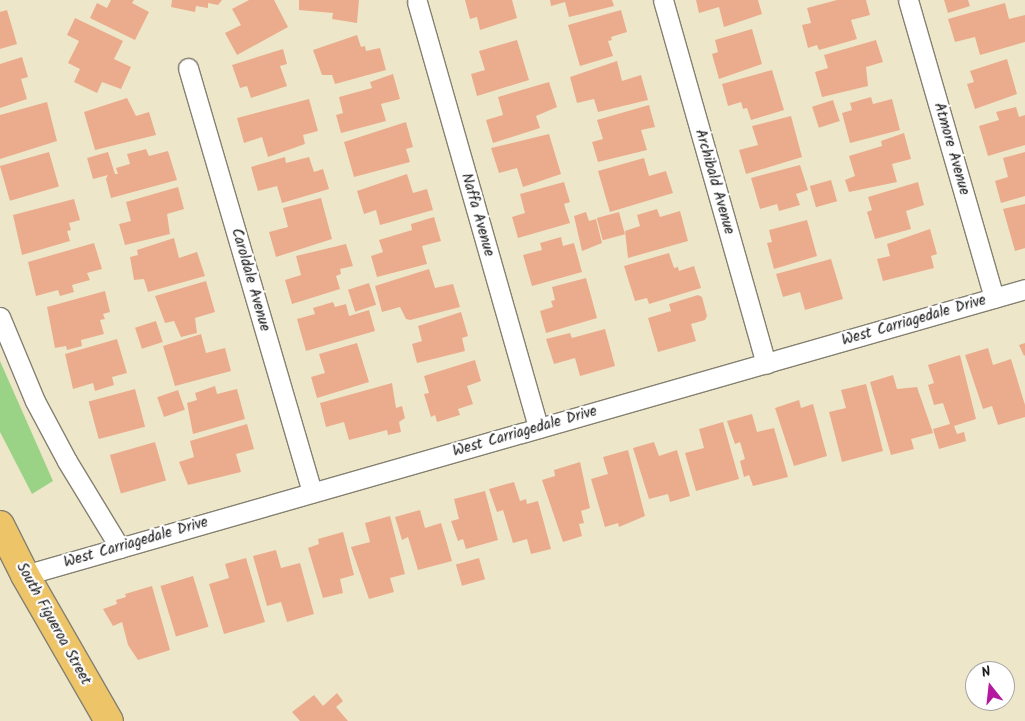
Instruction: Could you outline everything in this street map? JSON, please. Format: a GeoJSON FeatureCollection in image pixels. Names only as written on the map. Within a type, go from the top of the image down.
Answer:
{"type":"FeatureCollection","features":[{"type":"Feature","properties":{"kind":"main road","name":"South Figueroa Street"},"geometry":{"type":"LineString","coordinates":[[0,525],[25,575],[109,721]]}},
{"type":"Feature","properties":{"kind":"street","name":"Archibald Avenue"},"geometry":{"type":"LineString","coordinates":[[663,0],[766,364]]}},
{"type":"Feature","properties":{"kind":"street","name":"Atmore Avenue"},"geometry":{"type":"LineString","coordinates":[[908,0],[994,298]]}},
{"type":"Feature","properties":{"kind":"street","name":"Naffa Avenue"},"geometry":{"type":"LineString","coordinates":[[416,2],[538,428]]}},
{"type":"Feature","properties":{"kind":"street","name":"Caroldale Avenue"},"geometry":{"type":"LineString","coordinates":[[188,68],[312,492]]}},
{"type":"Feature","properties":{"kind":"street","name":"West Carriagedale Drive"},"geometry":{"type":"LineString","coordinates":[[25,575],[1025,289]]}},
{"type":"Feature","properties":{"kind":"street"},"geometry":{"type":"LineString","coordinates":[[0,317],[35,401],[67,461],[120,548]]}},
{"type":"Feature","properties":{"kind":"green space"},"geometry":{"type":"Polygon","coordinates":[[[0,361],[53,481],[32,494],[0,432],[0,361]]]}},
{"type":"Feature","properties":{"kind":"building"},"geometry":{"type":"Polygon","coordinates":[[[111,0],[134,0],[132,3],[149,12],[135,40],[90,18],[97,3],[107,8],[111,0]]]}},
{"type":"Feature","properties":{"kind":"building"},"geometry":{"type":"Polygon","coordinates":[[[172,0],[222,0],[218,5],[208,3],[208,8],[196,6],[195,12],[171,7],[172,0]]]}},
{"type":"Feature","properties":{"kind":"building"},"geometry":{"type":"Polygon","coordinates":[[[249,0],[274,0],[288,27],[237,55],[225,33],[241,25],[232,9],[249,0]]]}},
{"type":"Feature","properties":{"kind":"building"},"geometry":{"type":"Polygon","coordinates":[[[299,0],[359,0],[357,23],[332,19],[333,13],[299,10],[299,0]]]}},
{"type":"Feature","properties":{"kind":"building"},"geometry":{"type":"Polygon","coordinates":[[[465,0],[512,0],[517,18],[480,30],[477,17],[470,19],[465,0]]]}},
{"type":"Feature","properties":{"kind":"building"},"geometry":{"type":"Polygon","coordinates":[[[550,0],[612,0],[614,6],[569,17],[565,2],[551,6],[550,0]]]}},
{"type":"Feature","properties":{"kind":"building"},"geometry":{"type":"Polygon","coordinates":[[[696,0],[758,0],[762,14],[724,27],[719,7],[699,13],[696,0]]]}},
{"type":"Feature","properties":{"kind":"building"},"geometry":{"type":"Polygon","coordinates":[[[837,0],[866,0],[870,15],[851,20],[857,39],[819,50],[817,45],[808,48],[802,25],[811,23],[807,8],[837,0]]]}},
{"type":"Feature","properties":{"kind":"building"},"geometry":{"type":"Polygon","coordinates":[[[944,0],[968,0],[970,6],[948,13],[944,0]]]}},
{"type":"Feature","properties":{"kind":"building"},"geometry":{"type":"Polygon","coordinates":[[[1005,3],[1009,19],[1025,15],[1025,42],[980,55],[975,37],[955,42],[948,19],[1005,3]]]}},
{"type":"Feature","properties":{"kind":"building"},"geometry":{"type":"Polygon","coordinates":[[[7,10],[17,44],[0,49],[0,12],[7,10]]]}},
{"type":"Feature","properties":{"kind":"building"},"geometry":{"type":"Polygon","coordinates":[[[621,10],[627,32],[611,37],[612,40],[608,41],[613,56],[580,66],[568,25],[621,10]]]}},
{"type":"Feature","properties":{"kind":"building"},"geometry":{"type":"Polygon","coordinates":[[[75,18],[123,41],[114,59],[131,67],[121,89],[102,82],[97,93],[74,82],[80,69],[68,63],[79,41],[67,35],[75,18]]]}},
{"type":"Feature","properties":{"kind":"building"},"geometry":{"type":"Polygon","coordinates":[[[752,29],[762,64],[719,79],[712,54],[718,52],[715,40],[752,29]]]}},
{"type":"Feature","properties":{"kind":"building"},"geometry":{"type":"Polygon","coordinates":[[[357,35],[361,47],[365,46],[366,51],[380,48],[386,70],[335,84],[332,75],[322,75],[313,50],[357,35]]]}},
{"type":"Feature","properties":{"kind":"building"},"geometry":{"type":"Polygon","coordinates":[[[517,40],[529,80],[477,96],[471,74],[485,70],[479,51],[517,40]]]}},
{"type":"Feature","properties":{"kind":"building"},"geometry":{"type":"Polygon","coordinates":[[[876,40],[883,62],[866,67],[868,86],[822,97],[815,72],[828,68],[824,55],[876,40]]]}},
{"type":"Feature","properties":{"kind":"building"},"geometry":{"type":"Polygon","coordinates":[[[283,49],[287,64],[280,66],[287,86],[251,98],[247,86],[240,88],[232,65],[283,49]]]}},
{"type":"Feature","properties":{"kind":"building"},"geometry":{"type":"Polygon","coordinates":[[[22,57],[28,77],[21,79],[27,99],[0,108],[0,64],[22,57]]]}},
{"type":"Feature","properties":{"kind":"building"},"geometry":{"type":"Polygon","coordinates":[[[1007,59],[1017,94],[975,109],[967,84],[974,82],[970,71],[1007,59]]]}},
{"type":"Feature","properties":{"kind":"building"},"geometry":{"type":"Polygon","coordinates":[[[617,61],[622,81],[641,75],[648,100],[598,112],[594,99],[577,103],[570,77],[617,61]]]}},
{"type":"Feature","properties":{"kind":"building"},"geometry":{"type":"Polygon","coordinates":[[[772,70],[784,110],[751,120],[747,108],[743,109],[741,102],[728,106],[722,84],[772,70]]]}},
{"type":"Feature","properties":{"kind":"building"},"geometry":{"type":"Polygon","coordinates":[[[393,74],[400,99],[381,104],[386,121],[341,133],[336,115],[343,113],[339,97],[372,88],[370,82],[393,74]]]}},
{"type":"Feature","properties":{"kind":"building"},"geometry":{"type":"Polygon","coordinates":[[[549,82],[557,107],[536,116],[540,128],[493,143],[486,120],[503,115],[498,97],[549,82]]]}},
{"type":"Feature","properties":{"kind":"building"},"geometry":{"type":"Polygon","coordinates":[[[871,97],[873,104],[892,99],[900,130],[850,143],[842,113],[852,110],[850,103],[871,97]]]}},
{"type":"Feature","properties":{"kind":"building"},"geometry":{"type":"Polygon","coordinates":[[[127,98],[136,116],[149,112],[156,135],[95,150],[84,112],[127,98]]]}},
{"type":"Feature","properties":{"kind":"building"},"geometry":{"type":"Polygon","coordinates":[[[309,99],[318,131],[303,135],[305,144],[268,157],[262,137],[244,143],[237,118],[309,99]]]}},
{"type":"Feature","properties":{"kind":"building"},"geometry":{"type":"Polygon","coordinates":[[[833,100],[840,121],[819,128],[812,107],[833,100]]]}},
{"type":"Feature","properties":{"kind":"building"},"geometry":{"type":"Polygon","coordinates":[[[47,102],[57,141],[0,159],[0,115],[47,102]]]}},
{"type":"Feature","properties":{"kind":"building"},"geometry":{"type":"Polygon","coordinates":[[[649,105],[655,127],[641,130],[647,150],[598,162],[592,142],[603,139],[597,120],[649,105]]]}},
{"type":"Feature","properties":{"kind":"building"},"geometry":{"type":"Polygon","coordinates":[[[1016,107],[1019,117],[1025,115],[1025,145],[988,156],[979,126],[999,120],[996,112],[1016,107]]]}},
{"type":"Feature","properties":{"kind":"building"},"geometry":{"type":"Polygon","coordinates":[[[791,116],[802,157],[746,174],[739,150],[758,145],[752,126],[791,116]]]}},
{"type":"Feature","properties":{"kind":"building"},"geometry":{"type":"Polygon","coordinates":[[[406,122],[413,147],[406,149],[410,162],[354,177],[344,142],[406,122]]]}},
{"type":"Feature","properties":{"kind":"building"},"geometry":{"type":"Polygon","coordinates":[[[904,133],[911,159],[892,164],[897,182],[849,192],[845,180],[855,176],[849,156],[882,146],[881,141],[904,133]]]}},
{"type":"Feature","properties":{"kind":"building"},"geometry":{"type":"Polygon","coordinates":[[[549,134],[561,174],[523,187],[517,168],[499,173],[491,148],[549,134]]]}},
{"type":"Feature","properties":{"kind":"building"},"geometry":{"type":"Polygon","coordinates":[[[146,149],[149,156],[168,151],[177,180],[111,198],[106,179],[108,175],[93,179],[87,158],[108,152],[115,174],[118,174],[116,168],[130,164],[127,154],[146,149]]]}},
{"type":"Feature","properties":{"kind":"building"},"geometry":{"type":"Polygon","coordinates":[[[49,152],[59,187],[10,201],[0,166],[49,152]]]}},
{"type":"Feature","properties":{"kind":"building"},"geometry":{"type":"Polygon","coordinates":[[[1025,152],[1025,196],[1001,203],[995,181],[1008,177],[1003,158],[1025,152]]]}},
{"type":"Feature","properties":{"kind":"building"},"geometry":{"type":"Polygon","coordinates":[[[285,157],[286,163],[309,157],[314,172],[323,169],[329,189],[282,203],[277,186],[258,191],[251,167],[285,157]]]}},
{"type":"Feature","properties":{"kind":"building"},"geometry":{"type":"Polygon","coordinates":[[[644,158],[649,176],[666,171],[673,193],[610,212],[598,171],[644,158]]]}},
{"type":"Feature","properties":{"kind":"building"},"geometry":{"type":"Polygon","coordinates":[[[800,165],[808,190],[796,194],[800,205],[779,211],[777,204],[760,209],[751,178],[800,165]]]}},
{"type":"Feature","properties":{"kind":"building"},"geometry":{"type":"Polygon","coordinates":[[[407,174],[413,193],[427,189],[433,210],[380,225],[376,210],[364,214],[357,191],[407,174]]]}},
{"type":"Feature","properties":{"kind":"building"},"geometry":{"type":"Polygon","coordinates":[[[831,180],[837,201],[816,207],[810,186],[831,180]]]}},
{"type":"Feature","properties":{"kind":"building"},"geometry":{"type":"Polygon","coordinates":[[[564,182],[570,202],[564,204],[570,223],[518,238],[512,217],[525,213],[520,194],[564,182]]]}},
{"type":"Feature","properties":{"kind":"building"},"geometry":{"type":"Polygon","coordinates":[[[918,182],[924,205],[906,211],[911,229],[875,239],[867,212],[872,210],[868,197],[918,182]]]}},
{"type":"Feature","properties":{"kind":"building"},"geometry":{"type":"Polygon","coordinates":[[[178,187],[184,209],[167,214],[170,234],[125,245],[119,224],[131,221],[126,202],[178,187]]]}},
{"type":"Feature","properties":{"kind":"building"},"geometry":{"type":"Polygon","coordinates":[[[321,198],[332,239],[276,257],[269,232],[288,227],[283,208],[321,198]]]}},
{"type":"Feature","properties":{"kind":"building"},"geometry":{"type":"Polygon","coordinates":[[[74,199],[80,220],[69,223],[71,230],[67,231],[70,241],[22,255],[13,215],[74,199]]]}},
{"type":"Feature","properties":{"kind":"building"},"geometry":{"type":"Polygon","coordinates":[[[1025,204],[1025,248],[1015,251],[1003,209],[1025,204]]]}},
{"type":"Feature","properties":{"kind":"building"},"geometry":{"type":"Polygon","coordinates":[[[657,209],[660,217],[680,211],[688,241],[628,258],[625,231],[640,226],[637,215],[657,209]]]}},
{"type":"Feature","properties":{"kind":"building"},"geometry":{"type":"Polygon","coordinates":[[[586,212],[589,221],[596,219],[602,243],[582,251],[574,216],[586,212]]]}},
{"type":"Feature","properties":{"kind":"building"},"geometry":{"type":"Polygon","coordinates":[[[619,212],[625,234],[603,240],[597,218],[619,212]]]}},
{"type":"Feature","properties":{"kind":"building"},"geometry":{"type":"Polygon","coordinates":[[[434,217],[441,241],[422,246],[427,264],[377,277],[371,256],[383,252],[379,240],[412,230],[411,224],[434,217]]]}},
{"type":"Feature","properties":{"kind":"building"},"geometry":{"type":"Polygon","coordinates":[[[807,220],[817,256],[774,269],[767,243],[772,242],[769,230],[807,220]]]}},
{"type":"Feature","properties":{"kind":"building"},"geometry":{"type":"Polygon","coordinates":[[[930,229],[937,254],[931,256],[934,268],[883,281],[877,259],[890,256],[887,244],[930,229]]]}},
{"type":"Feature","properties":{"kind":"building"},"geometry":{"type":"Polygon","coordinates":[[[561,237],[563,246],[574,243],[582,272],[532,286],[523,255],[542,250],[540,243],[561,237]]]}},
{"type":"Feature","properties":{"kind":"building"},"geometry":{"type":"Polygon","coordinates":[[[174,238],[179,258],[197,252],[205,276],[148,292],[144,279],[134,280],[130,257],[138,255],[137,250],[174,238]]]}},
{"type":"Feature","properties":{"kind":"building"},"geometry":{"type":"Polygon","coordinates":[[[94,243],[102,269],[87,273],[90,280],[72,285],[74,292],[60,296],[58,290],[36,296],[28,262],[94,243]]]}},
{"type":"Feature","properties":{"kind":"building"},"geometry":{"type":"Polygon","coordinates":[[[346,244],[353,266],[340,269],[341,274],[336,276],[340,289],[292,304],[285,280],[301,275],[296,256],[346,244]]]}},
{"type":"Feature","properties":{"kind":"building"},"geometry":{"type":"Polygon","coordinates":[[[669,253],[674,268],[678,267],[679,271],[694,266],[701,288],[649,304],[647,298],[635,301],[624,266],[669,253]]]}},
{"type":"Feature","properties":{"kind":"building"},"geometry":{"type":"Polygon","coordinates":[[[831,259],[843,299],[805,310],[800,292],[783,297],[776,274],[831,259]]]}},
{"type":"Feature","properties":{"kind":"building"},"geometry":{"type":"Polygon","coordinates":[[[429,269],[435,288],[453,284],[460,307],[410,320],[406,319],[400,307],[382,312],[375,286],[429,269]]]}},
{"type":"Feature","properties":{"kind":"building"},"geometry":{"type":"Polygon","coordinates":[[[586,278],[597,318],[546,333],[540,311],[553,307],[551,301],[555,300],[552,287],[586,278]]]}},
{"type":"Feature","properties":{"kind":"building"},"geometry":{"type":"Polygon","coordinates":[[[206,281],[215,312],[195,318],[197,333],[181,337],[174,321],[165,323],[155,296],[206,281]]]}},
{"type":"Feature","properties":{"kind":"building"},"geometry":{"type":"Polygon","coordinates":[[[369,283],[376,305],[355,312],[348,290],[369,283]]]}},
{"type":"Feature","properties":{"kind":"building"},"geometry":{"type":"Polygon","coordinates":[[[105,291],[110,312],[103,314],[105,319],[100,320],[104,334],[81,340],[82,346],[67,350],[66,346],[55,348],[47,307],[105,291]]]}},
{"type":"Feature","properties":{"kind":"building"},"geometry":{"type":"Polygon","coordinates":[[[698,295],[702,297],[707,316],[705,320],[691,324],[696,341],[658,352],[648,318],[671,311],[669,304],[698,295]]]}},
{"type":"Feature","properties":{"kind":"building"},"geometry":{"type":"Polygon","coordinates":[[[333,302],[335,307],[346,304],[349,316],[369,310],[375,331],[306,351],[297,319],[315,314],[313,308],[333,302]]]}},
{"type":"Feature","properties":{"kind":"building"},"geometry":{"type":"Polygon","coordinates":[[[461,312],[468,336],[462,338],[465,351],[417,363],[412,344],[422,341],[418,326],[461,312]]]}},
{"type":"Feature","properties":{"kind":"building"},"geometry":{"type":"Polygon","coordinates":[[[156,321],[163,342],[142,349],[135,328],[156,321]]]}},
{"type":"Feature","properties":{"kind":"building"},"geometry":{"type":"Polygon","coordinates":[[[605,329],[615,366],[580,376],[575,358],[554,364],[546,339],[570,333],[572,338],[605,329]]]}},
{"type":"Feature","properties":{"kind":"building"},"geometry":{"type":"Polygon","coordinates":[[[201,334],[206,353],[225,348],[231,371],[175,386],[163,346],[201,334]]]}},
{"type":"Feature","properties":{"kind":"building"},"geometry":{"type":"Polygon","coordinates":[[[117,339],[127,373],[112,377],[114,385],[95,391],[93,383],[73,389],[65,354],[117,339]]]}},
{"type":"Feature","properties":{"kind":"building"},"geometry":{"type":"Polygon","coordinates":[[[357,343],[369,382],[317,398],[311,377],[325,373],[319,354],[357,343]]]}},
{"type":"Feature","properties":{"kind":"building"},"geometry":{"type":"Polygon","coordinates":[[[1025,343],[1025,355],[1024,356],[1019,345],[1025,343]]]}},
{"type":"Feature","properties":{"kind":"building"},"geometry":{"type":"Polygon","coordinates":[[[988,348],[993,365],[1011,359],[1025,405],[1025,417],[998,425],[992,406],[983,409],[965,355],[988,348]]]}},
{"type":"Feature","properties":{"kind":"building"},"geometry":{"type":"Polygon","coordinates":[[[960,355],[976,419],[954,426],[957,434],[964,432],[966,441],[939,449],[933,429],[950,424],[943,403],[934,405],[928,385],[934,383],[928,365],[960,355]]]}},
{"type":"Feature","properties":{"kind":"building"},"geometry":{"type":"Polygon","coordinates":[[[475,360],[481,381],[467,386],[473,404],[458,409],[460,415],[437,422],[435,415],[431,417],[424,394],[429,393],[424,376],[475,360]]]}},
{"type":"Feature","properties":{"kind":"building"},"geometry":{"type":"Polygon","coordinates":[[[893,375],[897,389],[917,387],[933,433],[911,439],[914,449],[891,455],[870,382],[893,375]]]}},
{"type":"Feature","properties":{"kind":"building"},"geometry":{"type":"Polygon","coordinates":[[[392,383],[396,408],[402,406],[405,418],[399,422],[401,432],[388,435],[387,430],[349,440],[344,422],[326,427],[320,403],[392,383]]]}},
{"type":"Feature","properties":{"kind":"building"},"geometry":{"type":"Polygon","coordinates":[[[866,384],[883,451],[842,462],[829,412],[846,408],[841,390],[866,384]]]}},
{"type":"Feature","properties":{"kind":"building"},"geometry":{"type":"Polygon","coordinates":[[[215,386],[217,394],[237,389],[245,419],[193,434],[187,403],[197,400],[195,393],[215,386]]]}},
{"type":"Feature","properties":{"kind":"building"},"geometry":{"type":"Polygon","coordinates":[[[135,389],[145,427],[99,439],[89,401],[135,389]]]}},
{"type":"Feature","properties":{"kind":"building"},"geometry":{"type":"Polygon","coordinates":[[[178,390],[185,410],[164,417],[157,397],[178,390]]]}},
{"type":"Feature","properties":{"kind":"building"},"geometry":{"type":"Polygon","coordinates":[[[799,400],[801,408],[813,404],[827,456],[794,466],[775,408],[799,400]]]}},
{"type":"Feature","properties":{"kind":"building"},"geometry":{"type":"Polygon","coordinates":[[[752,414],[757,432],[774,428],[788,477],[753,486],[749,475],[744,477],[740,461],[745,459],[740,442],[735,444],[727,421],[752,414]]]}},
{"type":"Feature","properties":{"kind":"building"},"geometry":{"type":"Polygon","coordinates":[[[723,422],[739,479],[696,491],[685,453],[704,448],[699,429],[723,422]]]}},
{"type":"Feature","properties":{"kind":"building"},"geometry":{"type":"Polygon","coordinates":[[[247,424],[254,449],[236,454],[241,472],[188,485],[179,462],[194,457],[190,441],[247,424]]]}},
{"type":"Feature","properties":{"kind":"building"},"geometry":{"type":"Polygon","coordinates":[[[155,442],[166,480],[121,493],[110,455],[155,442]]]}},
{"type":"Feature","properties":{"kind":"building"},"geometry":{"type":"Polygon","coordinates":[[[654,442],[659,456],[677,450],[690,496],[670,502],[668,494],[649,499],[633,448],[654,442]]]}},
{"type":"Feature","properties":{"kind":"building"},"geometry":{"type":"Polygon","coordinates":[[[628,450],[645,516],[619,527],[618,523],[605,527],[591,479],[608,474],[603,457],[628,450]]]}},
{"type":"Feature","properties":{"kind":"building"},"geometry":{"type":"Polygon","coordinates":[[[580,462],[590,508],[581,511],[584,523],[579,524],[582,536],[563,542],[542,480],[555,476],[554,470],[580,462]]]}},
{"type":"Feature","properties":{"kind":"building"},"geometry":{"type":"Polygon","coordinates":[[[514,482],[520,501],[526,499],[527,504],[538,501],[551,549],[531,554],[527,539],[513,543],[503,510],[497,512],[489,489],[514,482]]]}},
{"type":"Feature","properties":{"kind":"building"},"geometry":{"type":"Polygon","coordinates":[[[485,491],[498,540],[466,549],[463,539],[458,541],[451,521],[459,519],[454,499],[485,491]]]}},
{"type":"Feature","properties":{"kind":"building"},"geometry":{"type":"Polygon","coordinates":[[[420,510],[425,528],[441,523],[452,561],[418,570],[408,537],[402,540],[395,517],[420,510]]]}},
{"type":"Feature","properties":{"kind":"building"},"geometry":{"type":"Polygon","coordinates":[[[390,516],[405,574],[390,578],[394,592],[369,599],[351,547],[370,542],[365,523],[390,516]]]}},
{"type":"Feature","properties":{"kind":"building"},"geometry":{"type":"Polygon","coordinates":[[[343,532],[354,575],[340,579],[343,593],[323,598],[308,548],[319,544],[318,539],[343,532]]]}},
{"type":"Feature","properties":{"kind":"building"},"geometry":{"type":"Polygon","coordinates":[[[276,550],[281,568],[300,563],[314,614],[287,622],[281,602],[267,606],[253,556],[276,550]]]}},
{"type":"Feature","properties":{"kind":"building"},"geometry":{"type":"Polygon","coordinates":[[[246,558],[265,622],[224,634],[209,584],[229,578],[225,564],[246,558]]]}},
{"type":"Feature","properties":{"kind":"building"},"geometry":{"type":"Polygon","coordinates":[[[479,558],[485,579],[462,586],[456,565],[479,558]]]}},
{"type":"Feature","properties":{"kind":"building"},"geometry":{"type":"Polygon","coordinates":[[[193,576],[208,627],[176,637],[160,586],[193,576]]]}},
{"type":"Feature","properties":{"kind":"building"},"geometry":{"type":"Polygon","coordinates":[[[152,586],[170,650],[138,660],[128,645],[122,622],[113,626],[103,609],[117,604],[116,600],[126,597],[125,594],[152,586]]]}},
{"type":"Feature","properties":{"kind":"building"},"geometry":{"type":"Polygon","coordinates":[[[337,693],[343,701],[336,707],[348,721],[300,721],[292,712],[314,695],[323,706],[337,693]]]}}]}
